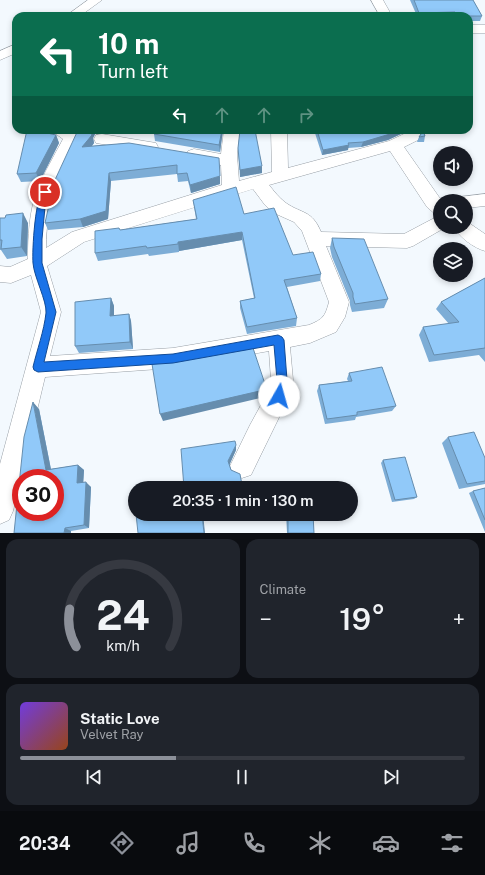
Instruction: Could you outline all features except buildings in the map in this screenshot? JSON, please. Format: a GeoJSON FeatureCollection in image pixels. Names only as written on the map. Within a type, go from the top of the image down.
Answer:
{"type":"FeatureCollection","features":[{"type":"Feature","properties":{"kind":"street"},"geometry":{"type":"LineString","coordinates":[[78,12],[96,0]]}},
{"type":"Feature","properties":{"kind":"street"},"geometry":{"type":"LineString","coordinates":[[377,0],[384,12]]}},
{"type":"Feature","properties":{"kind":"street"},"geometry":{"type":"LineString","coordinates":[[473,29],[485,29]]}},
{"type":"Feature","properties":{"kind":"street"},"geometry":{"type":"LineString","coordinates":[[0,56],[12,50]]}},
{"type":"Feature","properties":{"kind":"street"},"geometry":{"type":"LineString","coordinates":[[0,511],[51,312],[37,263],[37,239],[41,207],[45,192],[72,137],[67,134]]}},
{"type":"Feature","properties":{"kind":"street"},"geometry":{"type":"LineString","coordinates":[[231,189],[230,161],[232,134]]}},
{"type":"Feature","properties":{"kind":"street"},"geometry":{"type":"LineString","coordinates":[[279,134],[280,175]]}},
{"type":"Feature","properties":{"kind":"street"},"geometry":{"type":"LineString","coordinates":[[0,274],[11,274],[37,263],[78,237],[395,139],[412,136],[413,134]]}},
{"type":"Feature","properties":{"kind":"street"},"geometry":{"type":"LineString","coordinates":[[102,139],[230,161]]}},
{"type":"Feature","properties":{"kind":"street"},"geometry":{"type":"LineString","coordinates":[[395,139],[433,202]]}},
{"type":"Feature","properties":{"kind":"street"},"geometry":{"type":"LineString","coordinates":[[38,367],[173,358],[310,334],[328,326],[335,317],[339,302],[310,228],[300,217],[280,208],[271,200],[257,182]]}},
{"type":"Feature","properties":{"kind":"street"},"geometry":{"type":"LineString","coordinates":[[473,201],[485,200]]}},
{"type":"Feature","properties":{"kind":"street"},"geometry":{"type":"LineString","coordinates":[[314,239],[407,241],[433,217]]}},
{"type":"Feature","properties":{"kind":"street"},"geometry":{"type":"LineString","coordinates":[[473,234],[485,244]]}},
{"type":"Feature","properties":{"kind":"street"},"geometry":{"type":"LineString","coordinates":[[242,466],[258,433],[279,396],[282,380],[278,340]]}},
{"type":"Feature","properties":{"kind":"route"},"geometry":{"type":"LineString","coordinates":[[45,192],[41,207],[37,239],[37,263],[51,312],[38,367],[173,358],[278,340],[282,380],[279,396]]}}]}
